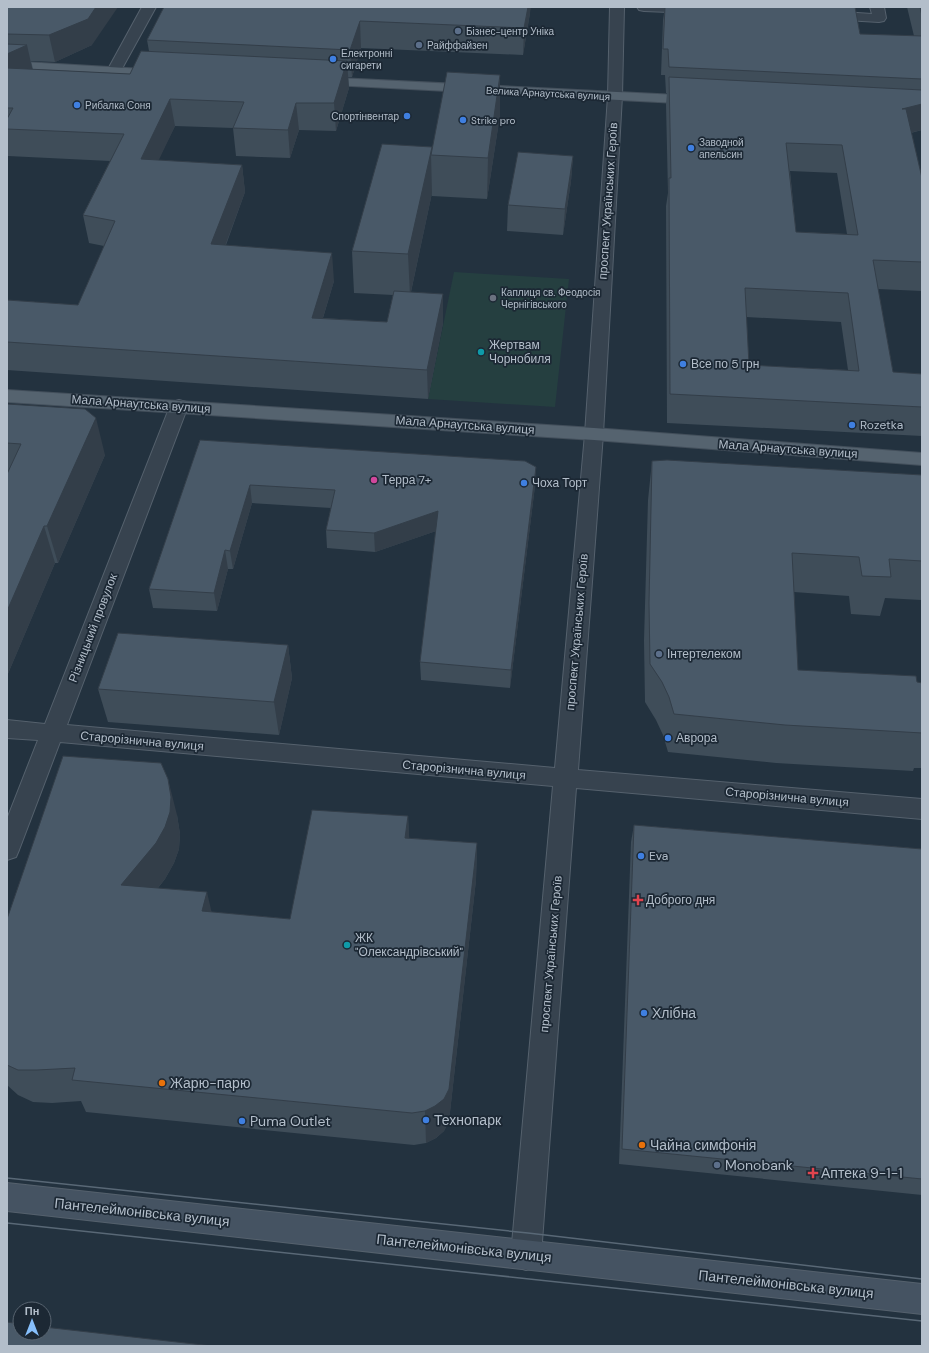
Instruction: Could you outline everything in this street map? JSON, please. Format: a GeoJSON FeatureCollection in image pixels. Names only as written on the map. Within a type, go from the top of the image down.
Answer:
{"type":"FeatureCollection","features":[{"type":"Feature","properties":{"kind":"main road"},"geometry":{"type":"LineString","coordinates":[[7,65],[175,74]]}},
{"type":"Feature","properties":{"kind":"main road","name":"Велика Арнаутська вулиця"},"geometry":{"type":"LineString","coordinates":[[308,81],[707,101]]}},
{"type":"Feature","properties":{"kind":"main road","name":"Мала Арнаутська вулиця"},"geometry":{"type":"LineString","coordinates":[[7,396],[594,434],[922,459]]}},
{"type":"Feature","properties":{"kind":"main road","name":"Пантелеймонівська вулиця"},"geometry":{"type":"LineString","coordinates":[[7,1197],[922,1299]]}},
{"type":"Feature","properties":{"kind":"street"},"geometry":{"type":"LineString","coordinates":[[114,71],[149,7]]}},
{"type":"Feature","properties":{"kind":"street","name":"проспект Українських Героїв"},"geometry":{"type":"LineString","coordinates":[[526,1255],[594,434],[615,96],[617,7]]}},
{"type":"Feature","properties":{"kind":"street"},"geometry":{"type":"LineString","coordinates":[[644,7],[705,10]]}},
{"type":"Feature","properties":{"kind":"street"},"geometry":{"type":"LineString","coordinates":[[816,15],[879,18],[877,7]]}},
{"type":"Feature","properties":{"kind":"street","name":"Різницький провулок"},"geometry":{"type":"LineString","coordinates":[[7,850],[178,406]]}},
{"type":"Feature","properties":{"kind":"street","name":"Старорізнична вулиця"},"geometry":{"type":"LineString","coordinates":[[7,729],[922,809]]}},
{"type":"Feature","properties":{"kind":"green space"},"geometry":{"type":"Polygon","coordinates":[[[454,272],[569,279],[555,407],[428,399],[454,272]]]}},
{"type":"Feature","properties":{"kind":"building"},"geometry":{"type":"Polygon","coordinates":[[[7,7],[96,7],[88,19],[49,35],[7,34],[7,7]]]}},
{"type":"Feature","properties":{"kind":"building"},"geometry":{"type":"Polygon","coordinates":[[[164,7],[528,7],[524,28],[360,21],[350,50],[147,40],[164,7]]]}},
{"type":"Feature","properties":{"kind":"building"},"geometry":{"type":"Polygon","coordinates":[[[665,7],[855,7],[860,34],[922,36],[922,79],[669,67],[668,49],[663,49],[665,7]]]}},
{"type":"Feature","properties":{"kind":"building"},"geometry":{"type":"Polygon","coordinates":[[[7,44],[27,45],[7,54],[7,44]]]}},
{"type":"Feature","properties":{"kind":"building"},"geometry":{"type":"Polygon","coordinates":[[[141,51],[347,61],[334,103],[296,103],[288,130],[233,128],[244,102],[170,99],[141,159],[242,165],[211,244],[332,253],[312,318],[387,322],[394,291],[443,294],[427,370],[7,342],[7,300],[78,305],[115,221],[83,215],[124,134],[7,129],[7,119],[13,108],[7,108],[7,68],[130,74],[141,51]]]}},
{"type":"Feature","properties":{"kind":"building"},"geometry":{"type":"Polygon","coordinates":[[[447,72],[500,75],[488,158],[431,155],[447,72]]]}},
{"type":"Feature","properties":{"kind":"building"},"geometry":{"type":"Polygon","coordinates":[[[669,77],[922,90],[922,104],[902,109],[906,109],[922,178],[922,262],[873,260],[893,372],[922,374],[922,407],[670,394],[669,178],[671,178],[669,77]],[[786,143],[796,232],[858,235],[842,145],[786,143]],[[745,288],[749,365],[859,371],[848,293],[745,288]]]}},
{"type":"Feature","properties":{"kind":"building"},"geometry":{"type":"Polygon","coordinates":[[[382,144],[432,147],[408,254],[352,251],[382,144]]]}},
{"type":"Feature","properties":{"kind":"building"},"geometry":{"type":"Polygon","coordinates":[[[518,152],[573,156],[565,209],[508,205],[518,152]]]}},
{"type":"Feature","properties":{"kind":"building"},"geometry":{"type":"Polygon","coordinates":[[[7,404],[85,409],[96,418],[47,526],[44,526],[7,611],[7,474],[21,444],[7,443],[7,404]]]}},
{"type":"Feature","properties":{"kind":"building"},"geometry":{"type":"Polygon","coordinates":[[[200,440],[525,461],[536,467],[511,670],[420,662],[438,511],[374,533],[326,530],[335,490],[250,485],[230,551],[225,550],[214,593],[149,589],[200,440]]]}},
{"type":"Feature","properties":{"kind":"building"},"geometry":{"type":"Polygon","coordinates":[[[667,460],[922,475],[922,561],[889,559],[891,577],[862,576],[859,557],[792,553],[798,670],[916,676],[917,682],[922,683],[922,733],[785,725],[674,714],[669,697],[662,682],[650,664],[649,603],[652,461],[667,460]]]}},
{"type":"Feature","properties":{"kind":"building"},"geometry":{"type":"Polygon","coordinates":[[[118,633],[288,645],[274,702],[98,689],[118,633]]]}},
{"type":"Feature","properties":{"kind":"building"},"geometry":{"type":"Polygon","coordinates":[[[63,756],[161,763],[168,779],[171,797],[170,812],[165,827],[156,843],[121,885],[207,892],[202,911],[290,919],[312,810],[408,816],[405,838],[477,843],[449,1089],[444,1099],[425,1111],[412,1113],[72,1080],[75,1068],[18,1070],[7,1065],[7,919],[63,756]]]}},
{"type":"Feature","properties":{"kind":"building"},"geometry":{"type":"Polygon","coordinates":[[[634,825],[922,849],[922,1179],[622,1149],[634,825]]]}},
{"type":"Feature","properties":{"kind":"building"},"geometry":{"type":"Polygon","coordinates":[[[7,1322],[12,1323],[12,1341],[52,1341],[52,1328],[212,1346],[7,1346],[7,1322]]]}},
{"type":"Feature","properties":{"kind":"tram line"},"geometry":{"type":"LineString","coordinates":[[7,1178],[528,1233],[922,1279]]}},
{"type":"Feature","properties":{"kind":"tram line"},"geometry":{"type":"LineString","coordinates":[[7,1223],[922,1321]]}},
{"type":"Feature","properties":{"kind":"place","name":"Бізнес-центр Уніка"},"geometry":{"type":"Point","coordinates":[458,31]}},
{"type":"Feature","properties":{"kind":"place","name":"Райффайзен"},"geometry":{"type":"Point","coordinates":[419,45]}},
{"type":"Feature","properties":{"kind":"place","name":"Електронні сигарети"},"geometry":{"type":"Point","coordinates":[333,59]}},
{"type":"Feature","properties":{"kind":"place","name":"Рибалка Соня"},"geometry":{"type":"Point","coordinates":[77,105]}},
{"type":"Feature","properties":{"kind":"place","name":"Спортінвентар"},"geometry":{"type":"Point","coordinates":[407,116]}},
{"type":"Feature","properties":{"kind":"place","name":"Strike pro"},"geometry":{"type":"Point","coordinates":[463,120]}},
{"type":"Feature","properties":{"kind":"place","name":"Заводной апельсин"},"geometry":{"type":"Point","coordinates":[691,148]}},
{"type":"Feature","properties":{"kind":"place","name":"Каплиця св. Феодосія Чернігівського"},"geometry":{"type":"Point","coordinates":[493,298]}},
{"type":"Feature","properties":{"kind":"place","name":"Жертвам Чорнобиля"},"geometry":{"type":"Point","coordinates":[481,352]}},
{"type":"Feature","properties":{"kind":"place","name":"Все по 5 грн"},"geometry":{"type":"Point","coordinates":[683,364]}},
{"type":"Feature","properties":{"kind":"place","name":"Rozetka"},"geometry":{"type":"Point","coordinates":[852,425]}},
{"type":"Feature","properties":{"kind":"place","name":"Терра 7+"},"geometry":{"type":"Point","coordinates":[374,480]}},
{"type":"Feature","properties":{"kind":"place","name":"Чоха Торт"},"geometry":{"type":"Point","coordinates":[524,483]}},
{"type":"Feature","properties":{"kind":"place","name":"Інтертелеком"},"geometry":{"type":"Point","coordinates":[659,654]}},
{"type":"Feature","properties":{"kind":"place","name":"Аврора"},"geometry":{"type":"Point","coordinates":[668,738]}},
{"type":"Feature","properties":{"kind":"place","name":"Eva"},"geometry":{"type":"Point","coordinates":[641,856]}},
{"type":"Feature","properties":{"kind":"place","name":"Доброго дня"},"geometry":{"type":"Point","coordinates":[638,900]}},
{"type":"Feature","properties":{"kind":"place","name":"ЖК \"Олександрівський\""},"geometry":{"type":"Point","coordinates":[347,945]}},
{"type":"Feature","properties":{"kind":"place","name":"Хлібна"},"geometry":{"type":"Point","coordinates":[644,1013]}},
{"type":"Feature","properties":{"kind":"place","name":"Жарю-парю"},"geometry":{"type":"Point","coordinates":[162,1083]}},
{"type":"Feature","properties":{"kind":"place","name":"Технопарк"},"geometry":{"type":"Point","coordinates":[426,1120]}},
{"type":"Feature","properties":{"kind":"place","name":"Puma Outlet"},"geometry":{"type":"Point","coordinates":[242,1121]}},
{"type":"Feature","properties":{"kind":"place","name":"Чайна симфонія"},"geometry":{"type":"Point","coordinates":[642,1145]}},
{"type":"Feature","properties":{"kind":"place","name":"Monobank"},"geometry":{"type":"Point","coordinates":[717,1165]}},
{"type":"Feature","properties":{"kind":"place","name":"Аптека 9-1-1"},"geometry":{"type":"Point","coordinates":[813,1173]}}]}
